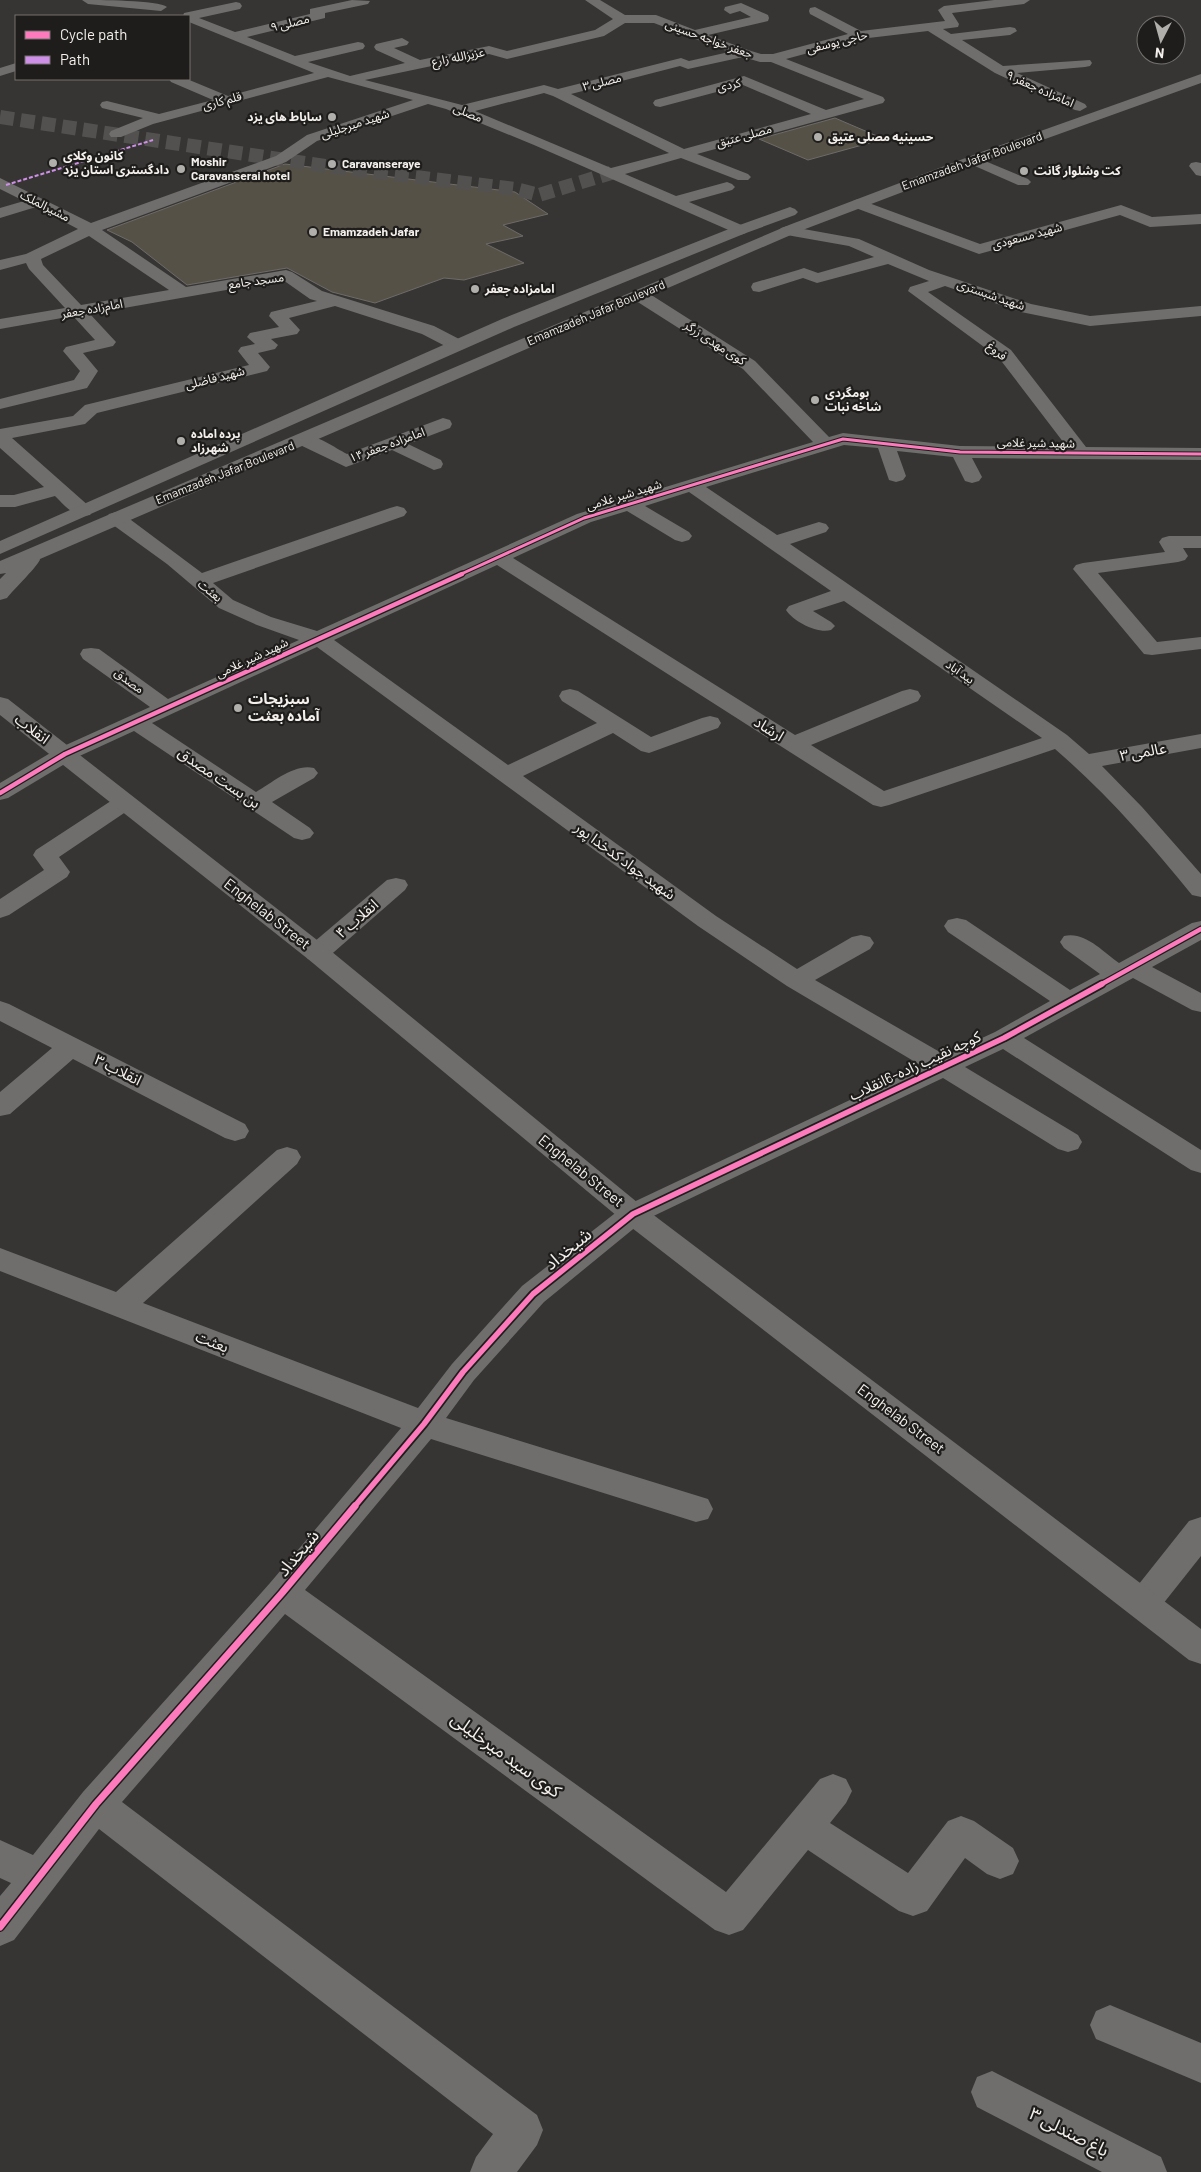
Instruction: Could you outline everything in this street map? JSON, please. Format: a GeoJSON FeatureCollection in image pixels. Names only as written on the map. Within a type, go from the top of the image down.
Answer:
{"type":"FeatureCollection","features":[{"type":"Feature","properties":{"kind":"street"},"geometry":{"type":"LineString","coordinates":[[88,0],[161,7]]}},
{"type":"Feature","properties":{"kind":"street"},"geometry":{"type":"LineString","coordinates":[[145,0],[182,15]]}},
{"type":"Feature","properties":{"kind":"street"},"geometry":{"type":"LineString","coordinates":[[930,0],[944,10],[1022,0]]}},
{"type":"Feature","properties":{"kind":"street","name":"مصلی ۹"},"geometry":{"type":"LineString","coordinates":[[235,36],[320,15],[316,12],[364,1]]}},
{"type":"Feature","properties":{"kind":"street"},"geometry":{"type":"LineString","coordinates":[[596,4],[619,4]]}},
{"type":"Feature","properties":{"kind":"street"},"geometry":{"type":"LineString","coordinates":[[596,4],[622,19]]}},
{"type":"Feature","properties":{"kind":"street"},"geometry":{"type":"LineString","coordinates":[[190,17],[236,6]]}},
{"type":"Feature","properties":{"kind":"street"},"geometry":{"type":"LineString","coordinates":[[694,34],[762,18],[741,7],[730,10]]}},
{"type":"Feature","properties":{"kind":"street","name":"حاجی یوسفی"},"geometry":{"type":"LineString","coordinates":[[773,58],[859,35],[953,24],[944,10]]}},
{"type":"Feature","properties":{"kind":"street"},"geometry":{"type":"LineString","coordinates":[[815,11],[859,35]]}},
{"type":"Feature","properties":{"kind":"street","name":"مصلی"},"geometry":{"type":"LineString","coordinates":[[190,17],[293,61],[349,80],[461,110],[740,230]]}},
{"type":"Feature","properties":{"kind":"street"},"geometry":{"type":"LineString","coordinates":[[254,17],[275,26]]}},
{"type":"Feature","properties":{"kind":"street"},"geometry":{"type":"LineString","coordinates":[[714,17],[754,32]]}},
{"type":"Feature","properties":{"kind":"street","name":"جعفر خواجه حسینی"},"geometry":{"type":"LineString","coordinates":[[622,19],[656,19],[743,53],[760,58],[773,58],[827,76],[878,100]]}},
{"type":"Feature","properties":{"kind":"street","name":"عزیزالله زارع"},"geometry":{"type":"LineString","coordinates":[[349,80],[489,50],[508,55],[599,33],[622,19]]}},
{"type":"Feature","properties":{"kind":"street"},"geometry":{"type":"LineString","coordinates":[[931,27],[1000,70],[1085,63]]}},
{"type":"Feature","properties":{"kind":"street"},"geometry":{"type":"LineString","coordinates":[[947,38],[1010,32]]}},
{"type":"Feature","properties":{"kind":"street"},"geometry":{"type":"LineString","coordinates":[[402,42],[381,47],[419,65]]}},
{"type":"Feature","properties":{"kind":"street"},"geometry":{"type":"LineString","coordinates":[[293,61],[358,46]]}},
{"type":"Feature","properties":{"kind":"street"},"geometry":{"type":"LineString","coordinates":[[435,49],[454,58]]}},
{"type":"Feature","properties":{"kind":"street","name":"مصلی ۳"},"geometry":{"type":"LineString","coordinates":[[461,110],[544,89],[558,93],[681,62],[688,65],[743,53]]}},
{"type":"Feature","properties":{"kind":"street","name":"Emamzadeh Jafar Boulevard"},"geometry":{"type":"LineString","coordinates":[[886,177],[1201,64]]}},
{"type":"Feature","properties":{"kind":"street"},"geometry":{"type":"LineString","coordinates":[[0,72],[15,67]]}},
{"type":"Feature","properties":{"kind":"street","name":"امامزاده جعفر ۹"},"geometry":{"type":"LineString","coordinates":[[1000,70],[1080,107]]}},
{"type":"Feature","properties":{"kind":"street","name":"قلم کاری"},"geometry":{"type":"LineString","coordinates":[[116,134],[159,118],[329,73]]}},
{"type":"Feature","properties":{"kind":"street","name":"Emamzadeh Jafar Boulevard"},"geometry":{"type":"LineString","coordinates":[[3,560],[36,554],[116,518],[305,440],[787,231],[921,179],[1201,78]]}},
{"type":"Feature","properties":{"kind":"street"},"geometry":{"type":"LineString","coordinates":[[178,80],[226,100]]}},
{"type":"Feature","properties":{"kind":"street","name":"کردی"},"geometry":{"type":"LineString","coordinates":[[660,103],[744,80],[824,114]]}},
{"type":"Feature","properties":{"kind":"street"},"geometry":{"type":"LineString","coordinates":[[558,93],[681,153],[743,177]]}},
{"type":"Feature","properties":{"kind":"street","name":"شهید میرجلیلی"},"geometry":{"type":"LineString","coordinates":[[0,265],[32,257],[90,229],[281,159],[312,138],[428,100]]}},
{"type":"Feature","properties":{"kind":"street","name":"مصلی عتیق"},"geometry":{"type":"LineString","coordinates":[[611,173],[878,100]]}},
{"type":"Feature","properties":{"kind":"street"},"geometry":{"type":"LineString","coordinates":[[107,105],[159,118]]}},
{"type":"Feature","properties":{"kind":"street"},"geometry":{"type":"LineString","coordinates":[[973,160],[1023,182]]}},
{"type":"Feature","properties":{"kind":"street"},"geometry":{"type":"LineString","coordinates":[[904,171],[921,179]]}},
{"type":"Feature","properties":{"kind":"street","name":"مشیرالملک"},"geometry":{"type":"LineString","coordinates":[[0,183],[90,229]]}},
{"type":"Feature","properties":{"kind":"street"},"geometry":{"type":"LineString","coordinates":[[676,202],[727,187]]}},
{"type":"Feature","properties":{"kind":"street"},"geometry":{"type":"LineString","coordinates":[[0,213],[38,202]]}},
{"type":"Feature","properties":{"kind":"street","name":"شهید مسعودی"},"geometry":{"type":"LineString","coordinates":[[858,204],[979,249],[1121,210],[1150,222],[1201,219]]}},
{"type":"Feature","properties":{"kind":"street","name":"Emamzadeh Jafar Boulevard"},"geometry":{"type":"LineString","coordinates":[[3,560],[22,538],[458,345],[740,230],[805,206]]}},
{"type":"Feature","properties":{"kind":"street"},"geometry":{"type":"LineString","coordinates":[[853,242],[912,224]]}},
{"type":"Feature","properties":{"kind":"street"},"geometry":{"type":"LineString","coordinates":[[90,229],[184,293]]}},
{"type":"Feature","properties":{"kind":"street","name":"شهید شبستری"},"geometry":{"type":"LineString","coordinates":[[787,231],[853,242],[946,280],[1027,308],[1090,321],[1201,312]]}},
{"type":"Feature","properties":{"kind":"street"},"geometry":{"type":"LineString","coordinates":[[0,404],[81,384],[89,371],[72,351],[108,342],[35,266],[32,257]]}},
{"type":"Feature","properties":{"kind":"street"},"geometry":{"type":"LineString","coordinates":[[759,287],[804,273],[818,278],[890,258]]}},
{"type":"Feature","properties":{"kind":"street","name":"مسجد جامع"},"geometry":{"type":"LineString","coordinates":[[184,293],[286,274],[316,295],[428,330],[458,345]]}},
{"type":"Feature","properties":{"kind":"street","name":"فروغ"},"geometry":{"type":"LineString","coordinates":[[946,280],[916,291],[1005,354],[1081,453]]}},
{"type":"Feature","properties":{"kind":"street","name":"امام‌زاده جعفر"},"geometry":{"type":"LineString","coordinates":[[0,324],[184,293]]}},
{"type":"Feature","properties":{"kind":"street","name":"کوی مهدی زرگر"},"geometry":{"type":"LineString","coordinates":[[639,295],[749,365],[825,444]]}},
{"type":"Feature","properties":{"kind":"street","name":"شهید فاضلی"},"geometry":{"type":"LineString","coordinates":[[0,437],[79,420],[91,409],[261,367],[247,351],[269,345],[256,337],[291,330],[277,316],[337,301]]}},
{"type":"Feature","properties":{"kind":"street","name":"امامزاده جعفر ۱۴"},"geometry":{"type":"LineString","coordinates":[[305,440],[346,461],[443,424]]}},
{"type":"Feature","properties":{"kind":"street"},"geometry":{"type":"LineString","coordinates":[[0,437],[83,511]]}},
{"type":"Feature","properties":{"kind":"street","name":"شهید شیر غلامی"},"geometry":{"type":"LineString","coordinates":[[0,793],[65,754],[584,518],[825,444],[843,439],[960,452],[1201,454]]}},
{"type":"Feature","properties":{"kind":"street"},"geometry":{"type":"LineString","coordinates":[[392,443],[434,464]]}},
{"type":"Feature","properties":{"kind":"street"},"geometry":{"type":"LineString","coordinates":[[886,444],[896,476]]}},
{"type":"Feature","properties":{"kind":"street"},"geometry":{"type":"LineString","coordinates":[[960,452],[972,477]]}},
{"type":"Feature","properties":{"kind":"street","name":"بید آباد"},"geometry":{"type":"LineString","coordinates":[[691,485],[1059,740],[1085,762],[1148,825],[1201,890]]}},
{"type":"Feature","properties":{"kind":"street"},"geometry":{"type":"LineString","coordinates":[[0,501],[15,501],[59,489]]}},
{"type":"Feature","properties":{"kind":"street"},"geometry":{"type":"LineString","coordinates":[[628,504],[682,536]]}},
{"type":"Feature","properties":{"kind":"street"},"geometry":{"type":"LineString","coordinates":[[198,581],[397,512]]}},
{"type":"Feature","properties":{"kind":"street","name":"بعثت"},"geometry":{"type":"LineString","coordinates":[[116,518],[174,560],[226,604],[264,621],[318,639]]}},
{"type":"Feature","properties":{"kind":"street"},"geometry":{"type":"LineString","coordinates":[[774,543],[819,528]]}},
{"type":"Feature","properties":{"kind":"street"},"geometry":{"type":"LineString","coordinates":[[0,540],[22,538]]}},
{"type":"Feature","properties":{"kind":"street"},"geometry":{"type":"LineString","coordinates":[[1201,542],[1169,542],[1178,556],[1083,569],[1152,649],[1201,643]]}},
{"type":"Feature","properties":{"kind":"street"},"geometry":{"type":"LineString","coordinates":[[0,594],[8,582],[36,554]]}},
{"type":"Feature","properties":{"kind":"street","name":"ارشاد"},"geometry":{"type":"LineString","coordinates":[[498,557],[881,800],[1059,740]]}},
{"type":"Feature","properties":{"kind":"street"},"geometry":{"type":"LineString","coordinates":[[824,626],[796,610],[846,593]]}},
{"type":"Feature","properties":{"kind":"street","name":"شهید جواد کدخدا پور"},"geometry":{"type":"LineString","coordinates":[[318,639],[707,921],[796,980],[1068,1142]]}},
{"type":"Feature","properties":{"kind":"street","name":"مصدق"},"geometry":{"type":"LineString","coordinates":[[91,654],[166,708]]}},
{"type":"Feature","properties":{"kind":"street"},"geometry":{"type":"LineString","coordinates":[[570,696],[615,723],[648,746],[710,723]]}},
{"type":"Feature","properties":{"kind":"street"},"geometry":{"type":"LineString","coordinates":[[794,744],[910,696]]}},
{"type":"Feature","properties":{"kind":"street","name":"انقلاب"},"geometry":{"type":"LineString","coordinates":[[0,704],[65,754]]}},
{"type":"Feature","properties":{"kind":"street","name":"بن بست مصدق"},"geometry":{"type":"LineString","coordinates":[[135,722],[302,833]]}},
{"type":"Feature","properties":{"kind":"street"},"geometry":{"type":"LineString","coordinates":[[506,775],[615,723]]}},
{"type":"Feature","properties":{"kind":"street","name":"عالمی ۳"},"geometry":{"type":"LineString","coordinates":[[1085,762],[1201,741]]}},
{"type":"Feature","properties":{"kind":"street","name":"Enghelab Street"},"geometry":{"type":"LineString","coordinates":[[65,754],[317,954],[633,1214],[1201,1649]]}},
{"type":"Feature","properties":{"kind":"street"},"geometry":{"type":"LineString","coordinates":[[256,802],[306,772]]}},
{"type":"Feature","properties":{"kind":"street"},"geometry":{"type":"LineString","coordinates":[[0,910],[58,872],[45,855],[125,802]]}},
{"type":"Feature","properties":{"kind":"street","name":"انقلاب ۴"},"geometry":{"type":"LineString","coordinates":[[317,954],[396,885]]}},
{"type":"Feature","properties":{"kind":"street"},"geometry":{"type":"LineString","coordinates":[[957,926],[1069,1002]]}},
{"type":"Feature","properties":{"kind":"street","name":"کوچه نقیب زاده-6انقلاب"},"geometry":{"type":"LineString","coordinates":[[633,1214],[1004,1038],[1201,929]]}},
{"type":"Feature","properties":{"kind":"street"},"geometry":{"type":"LineString","coordinates":[[1073,942],[1125,971],[1201,1004]]}},
{"type":"Feature","properties":{"kind":"street"},"geometry":{"type":"LineString","coordinates":[[796,980],[861,943]]}},
{"type":"Feature","properties":{"kind":"street","name":"انقلاب ۳"},"geometry":{"type":"LineString","coordinates":[[0,1010],[235,1131]]}},
{"type":"Feature","properties":{"kind":"street"},"geometry":{"type":"LineString","coordinates":[[1004,1038],[1201,1163]]}},
{"type":"Feature","properties":{"kind":"street"},"geometry":{"type":"LineString","coordinates":[[0,1108],[71,1046]]}},
{"type":"Feature","properties":{"kind":"street"},"geometry":{"type":"LineString","coordinates":[[120,1306],[287,1158]]}},
{"type":"Feature","properties":{"kind":"street","name":"شیخداد"},"geometry":{"type":"LineString","coordinates":[[0,1927],[96,1804],[282,1593],[424,1424],[463,1372],[533,1294],[633,1214]]}},
{"type":"Feature","properties":{"kind":"street","name":"بعثت"},"geometry":{"type":"LineString","coordinates":[[0,1259],[424,1424],[696,1509]]}},
{"type":"Feature","properties":{"kind":"street"},"geometry":{"type":"LineString","coordinates":[[1143,1604],[1201,1532]]}},
{"type":"Feature","properties":{"kind":"street","name":"کوی سید میرخلیلی"},"geometry":{"type":"LineString","coordinates":[[282,1593],[730,1917],[804,1827]]}},
{"type":"Feature","properties":{"kind":"street"},"geometry":{"type":"LineString","coordinates":[[833,1791],[804,1827],[913,1898],[961,1833],[1000,1861]]}},
{"type":"Feature","properties":{"kind":"street"},"geometry":{"type":"LineString","coordinates":[[96,1804],[522,2130],[491,2172]]}},
{"type":"Feature","properties":{"kind":"street"},"geometry":{"type":"LineString","coordinates":[[0,1858],[38,1878]]}},
{"type":"Feature","properties":{"kind":"street"},"geometry":{"type":"LineString","coordinates":[[1110,2025],[1201,2064]]}},
{"type":"Feature","properties":{"kind":"street","name":"باغ صندلی ۳"},"geometry":{"type":"LineString","coordinates":[[992,2092],[1146,2172]]}},
{"type":"Feature","properties":{"kind":"building","name":"حسینیه مصلی عتیق"},"geometry":{"type":"Polygon","coordinates":[[[835,118],[884,139],[808,160],[759,139],[835,118]]]}},
{"type":"Feature","properties":{"kind":"building","name":"Emamzadeh Jafar"},"geometry":{"type":"Polygon","coordinates":[[[285,164],[515,192],[548,214],[503,225],[523,236],[486,244],[524,263],[464,280],[444,278],[375,303],[332,292],[287,268],[187,285],[132,242],[107,230],[285,164]]]}},
{"type":"Feature","properties":{"kind":"tunnel"},"geometry":{"type":"LineString","coordinates":[[0,117],[325,166],[516,189],[539,195],[611,173]]}},
{"type":"Feature","properties":{"kind":"marked path"},"geometry":{"type":"LineString","coordinates":[[6,185],[153,140]]}},
{"type":"Feature","properties":{"kind":"cycle path"},"geometry":{"type":"LineString","coordinates":[[0,793],[65,754],[584,518],[843,439],[960,452],[1201,454]]}},
{"type":"Feature","properties":{"kind":"cycle path"},"geometry":{"type":"LineString","coordinates":[[0,1927],[96,1804],[282,1593],[424,1424],[463,1372],[533,1294],[633,1214],[1004,1038],[1201,929]]}},
{"type":"Feature","properties":{"kind":"place","name":"ساباط های یزد"},"geometry":{"type":"Point","coordinates":[332,117]}},
{"type":"Feature","properties":{"kind":"place","name":"حسینیه مصلی عتیق"},"geometry":{"type":"Point","coordinates":[818,137]}},
{"type":"Feature","properties":{"kind":"place","name":"کانون وکلای دادگستری استان یزد"},"geometry":{"type":"Point","coordinates":[53,163]}},
{"type":"Feature","properties":{"kind":"place","name":"Caravanseraye"},"geometry":{"type":"Point","coordinates":[332,164]}},
{"type":"Feature","properties":{"kind":"place","name":"Moshir Caravanserai hotel"},"geometry":{"type":"Point","coordinates":[181,169]}},
{"type":"Feature","properties":{"kind":"place","name":"کت وشلوار گانت"},"geometry":{"type":"Point","coordinates":[1024,171]}},
{"type":"Feature","properties":{"kind":"place","name":"Emamzadeh Jafar"},"geometry":{"type":"Point","coordinates":[313,232]}},
{"type":"Feature","properties":{"kind":"place","name":"امامزاده جعفر"},"geometry":{"type":"Point","coordinates":[475,289]}},
{"type":"Feature","properties":{"kind":"place","name":"بومگردی شاخه نبات"},"geometry":{"type":"Point","coordinates":[815,400]}},
{"type":"Feature","properties":{"kind":"place","name":"پرده اماده شهرزاد"},"geometry":{"type":"Point","coordinates":[181,441]}},
{"type":"Feature","properties":{"kind":"place","name":"سبزیجات آماده بعثت"},"geometry":{"type":"Point","coordinates":[238,708]}}]}
